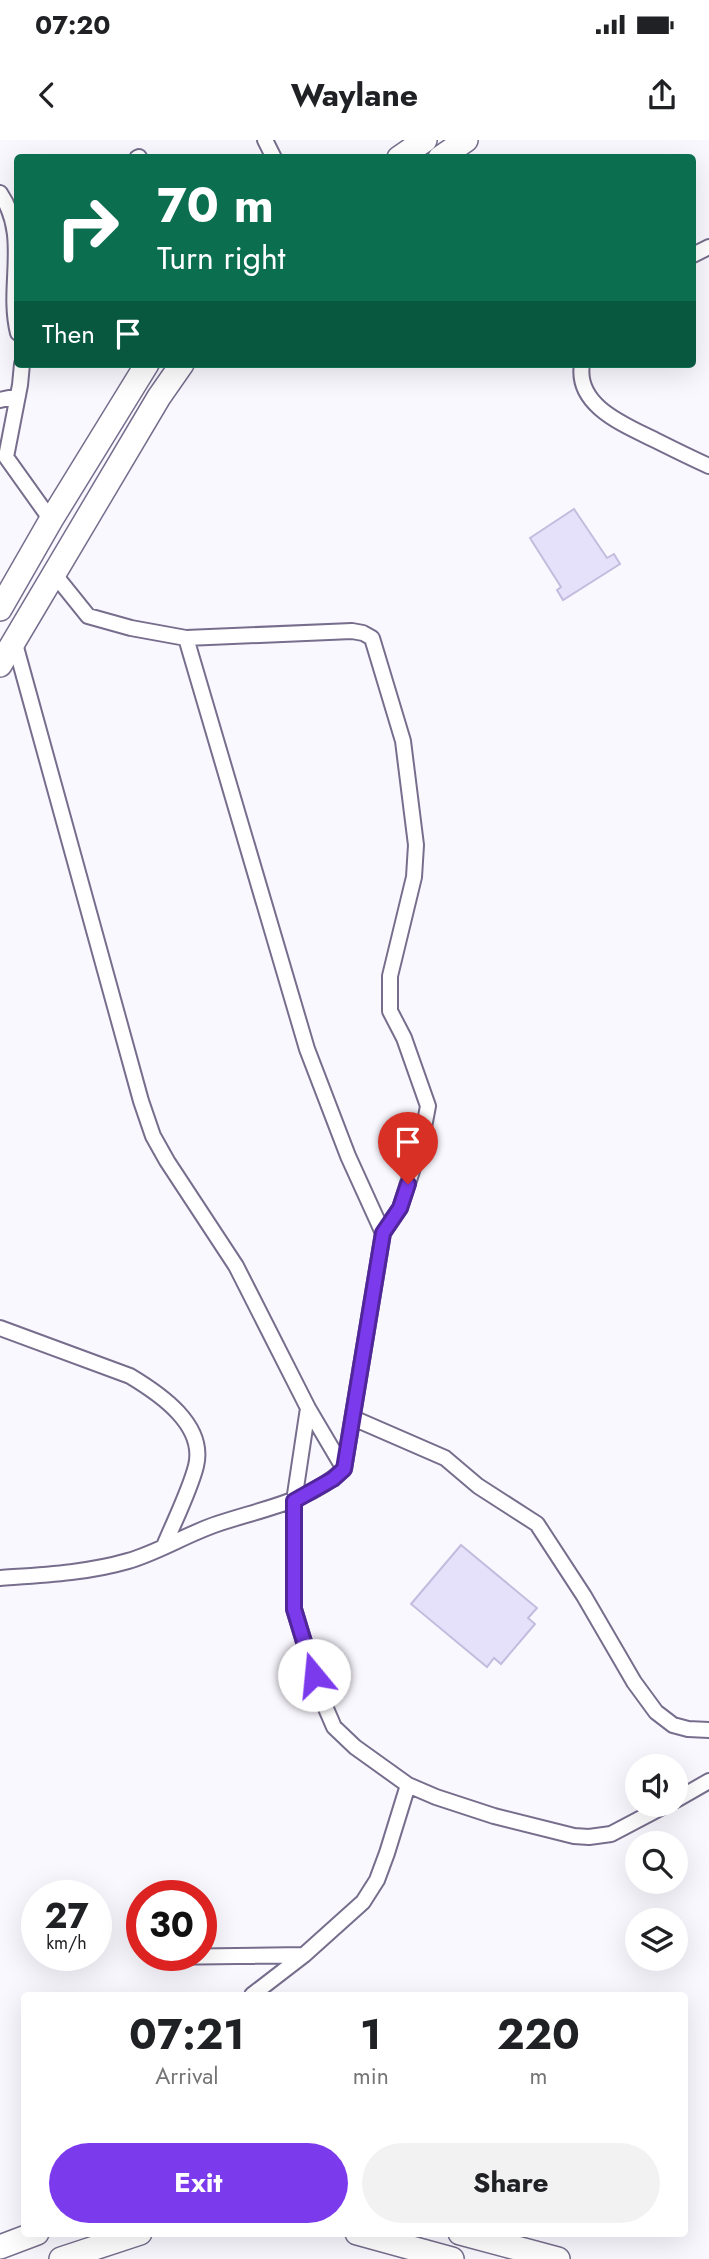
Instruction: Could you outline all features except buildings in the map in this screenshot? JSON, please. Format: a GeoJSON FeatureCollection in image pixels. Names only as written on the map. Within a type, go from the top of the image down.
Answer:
{"type":"FeatureCollection","features":[{"type":"Feature","properties":{"kind":"main road"},"geometry":{"type":"LineString","coordinates":[[405,154],[425,140]]}},
{"type":"Feature","properties":{"kind":"main road"},"geometry":{"type":"LineString","coordinates":[[446,154],[466,140]]}},
{"type":"Feature","properties":{"kind":"main road"},"geometry":{"type":"LineString","coordinates":[[0,609],[145,368]]}},
{"type":"Feature","properties":{"kind":"main road"},"geometry":{"type":"LineString","coordinates":[[0,665],[159,397],[179,368]]}},
{"type":"Feature","properties":{"kind":"main road"},"geometry":{"type":"LineString","coordinates":[[0,2247],[26,2237]]}},
{"type":"Feature","properties":{"kind":"main road"},"geometry":{"type":"LineString","coordinates":[[61,2259],[128,2237]]}},
{"type":"Feature","properties":{"kind":"main road"},"geometry":{"type":"LineString","coordinates":[[372,2237],[452,2259]]}},
{"type":"Feature","properties":{"kind":"main road"},"geometry":{"type":"LineString","coordinates":[[475,2237],[558,2259]]}},
{"type":"Feature","properties":{"kind":"street"},"geometry":{"type":"LineString","coordinates":[[8,199],[14,222]]}},
{"type":"Feature","properties":{"kind":"street"},"geometry":{"type":"LineString","coordinates":[[6,316],[14,270]]}},
{"type":"Feature","properties":{"kind":"street"},"geometry":{"type":"LineString","coordinates":[[22,368],[18,396],[3,458],[51,520]]}},
{"type":"Feature","properties":{"kind":"street"},"geometry":{"type":"LineString","coordinates":[[582,368],[588,395],[607,414],[709,466]]}},
{"type":"Feature","properties":{"kind":"street"},"geometry":{"type":"LineString","coordinates":[[0,400],[18,396]]}},
{"type":"Feature","properties":{"kind":"street"},"geometry":{"type":"LineString","coordinates":[[0,1578],[60,1574],[127,1561],[215,1524],[294,1501],[333,1479],[344,1469],[383,1233],[400,1208],[421,1143],[428,1106],[404,1038],[390,1011],[390,975],[414,877],[416,845],[403,741],[372,638],[363,632],[352,631],[186,638],[131,628],[88,616],[55,575]]}},
{"type":"Feature","properties":{"kind":"street"},"geometry":{"type":"LineString","coordinates":[[186,638],[307,1049],[348,1156],[383,1233]]}},
{"type":"Feature","properties":{"kind":"street"},"geometry":{"type":"LineString","coordinates":[[14,640],[141,1101],[153,1136],[236,1266],[308,1408],[344,1469]]}},
{"type":"Feature","properties":{"kind":"street"},"geometry":{"type":"LineString","coordinates":[[0,1328],[122,1372],[148,1387],[176,1410],[197,1442],[197,1464],[164,1546]]}},
{"type":"Feature","properties":{"kind":"street"},"geometry":{"type":"LineString","coordinates":[[308,1408],[294,1501],[294,1609],[321,1696],[334,1727],[408,1785],[494,1816],[581,1837],[611,1834],[643,1817]]}},
{"type":"Feature","properties":{"kind":"street"},"geometry":{"type":"LineString","coordinates":[[353,1418],[445,1458],[478,1486],[531,1519],[578,1586],[634,1682],[656,1712],[673,1725],[709,1730]]}},
{"type":"Feature","properties":{"kind":"street"},"geometry":{"type":"LineString","coordinates":[[688,1793],[709,1781]]}},
{"type":"Feature","properties":{"kind":"street"},"geometry":{"type":"LineString","coordinates":[[256,1992],[363,1902],[377,1880],[408,1785]]}},
{"type":"Feature","properties":{"kind":"street"},"geometry":{"type":"LineString","coordinates":[[217,1956],[303,1955]]}},
{"type":"Feature","properties":{"kind":"route"},"geometry":{"type":"LineString","coordinates":[[314,1675],[294,1609],[294,1501],[333,1479],[344,1469],[383,1233],[400,1208],[408,1184]]}}]}
